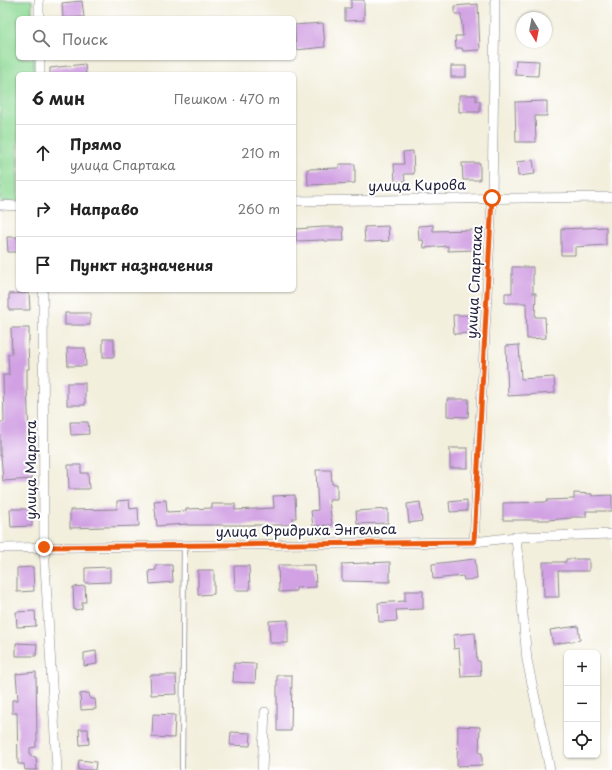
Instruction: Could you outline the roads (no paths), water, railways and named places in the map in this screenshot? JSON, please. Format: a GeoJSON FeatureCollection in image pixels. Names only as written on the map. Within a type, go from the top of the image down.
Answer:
{"type":"FeatureCollection","features":[{"type":"Feature","properties":{"kind":"street"},"geometry":{"type":"LineString","coordinates":[[39,0],[39,16]]}},
{"type":"Feature","properties":{"kind":"street","name":"улица Спартака"},"geometry":{"type":"LineString","coordinates":[[474,542],[492,198],[495,0]]}},
{"type":"Feature","properties":{"kind":"street"},"geometry":{"type":"LineString","coordinates":[[40,60],[40,72]]}},
{"type":"Feature","properties":{"kind":"street","name":"улица Кирова"},"geometry":{"type":"LineString","coordinates":[[296,201],[612,197]]}},
{"type":"Feature","properties":{"kind":"street"},"geometry":{"type":"LineString","coordinates":[[0,205],[16,206]]}},
{"type":"Feature","properties":{"kind":"street","name":"улица Марата"},"geometry":{"type":"LineString","coordinates":[[43,292],[44,547],[57,770]]}},
{"type":"Feature","properties":{"kind":"street","name":"улица Фридриха Энгельса"},"geometry":{"type":"LineString","coordinates":[[0,548],[474,542],[516,537],[612,534]]}},
{"type":"Feature","properties":{"kind":"street"},"geometry":{"type":"LineString","coordinates":[[516,537],[528,660],[550,770]]}},
{"type":"Feature","properties":{"kind":"street"},"geometry":{"type":"LineString","coordinates":[[262,770],[265,712]]}},
{"type":"Feature","properties":{"kind":"lane"},"geometry":{"type":"LineString","coordinates":[[182,770],[184,546]]}}]}
